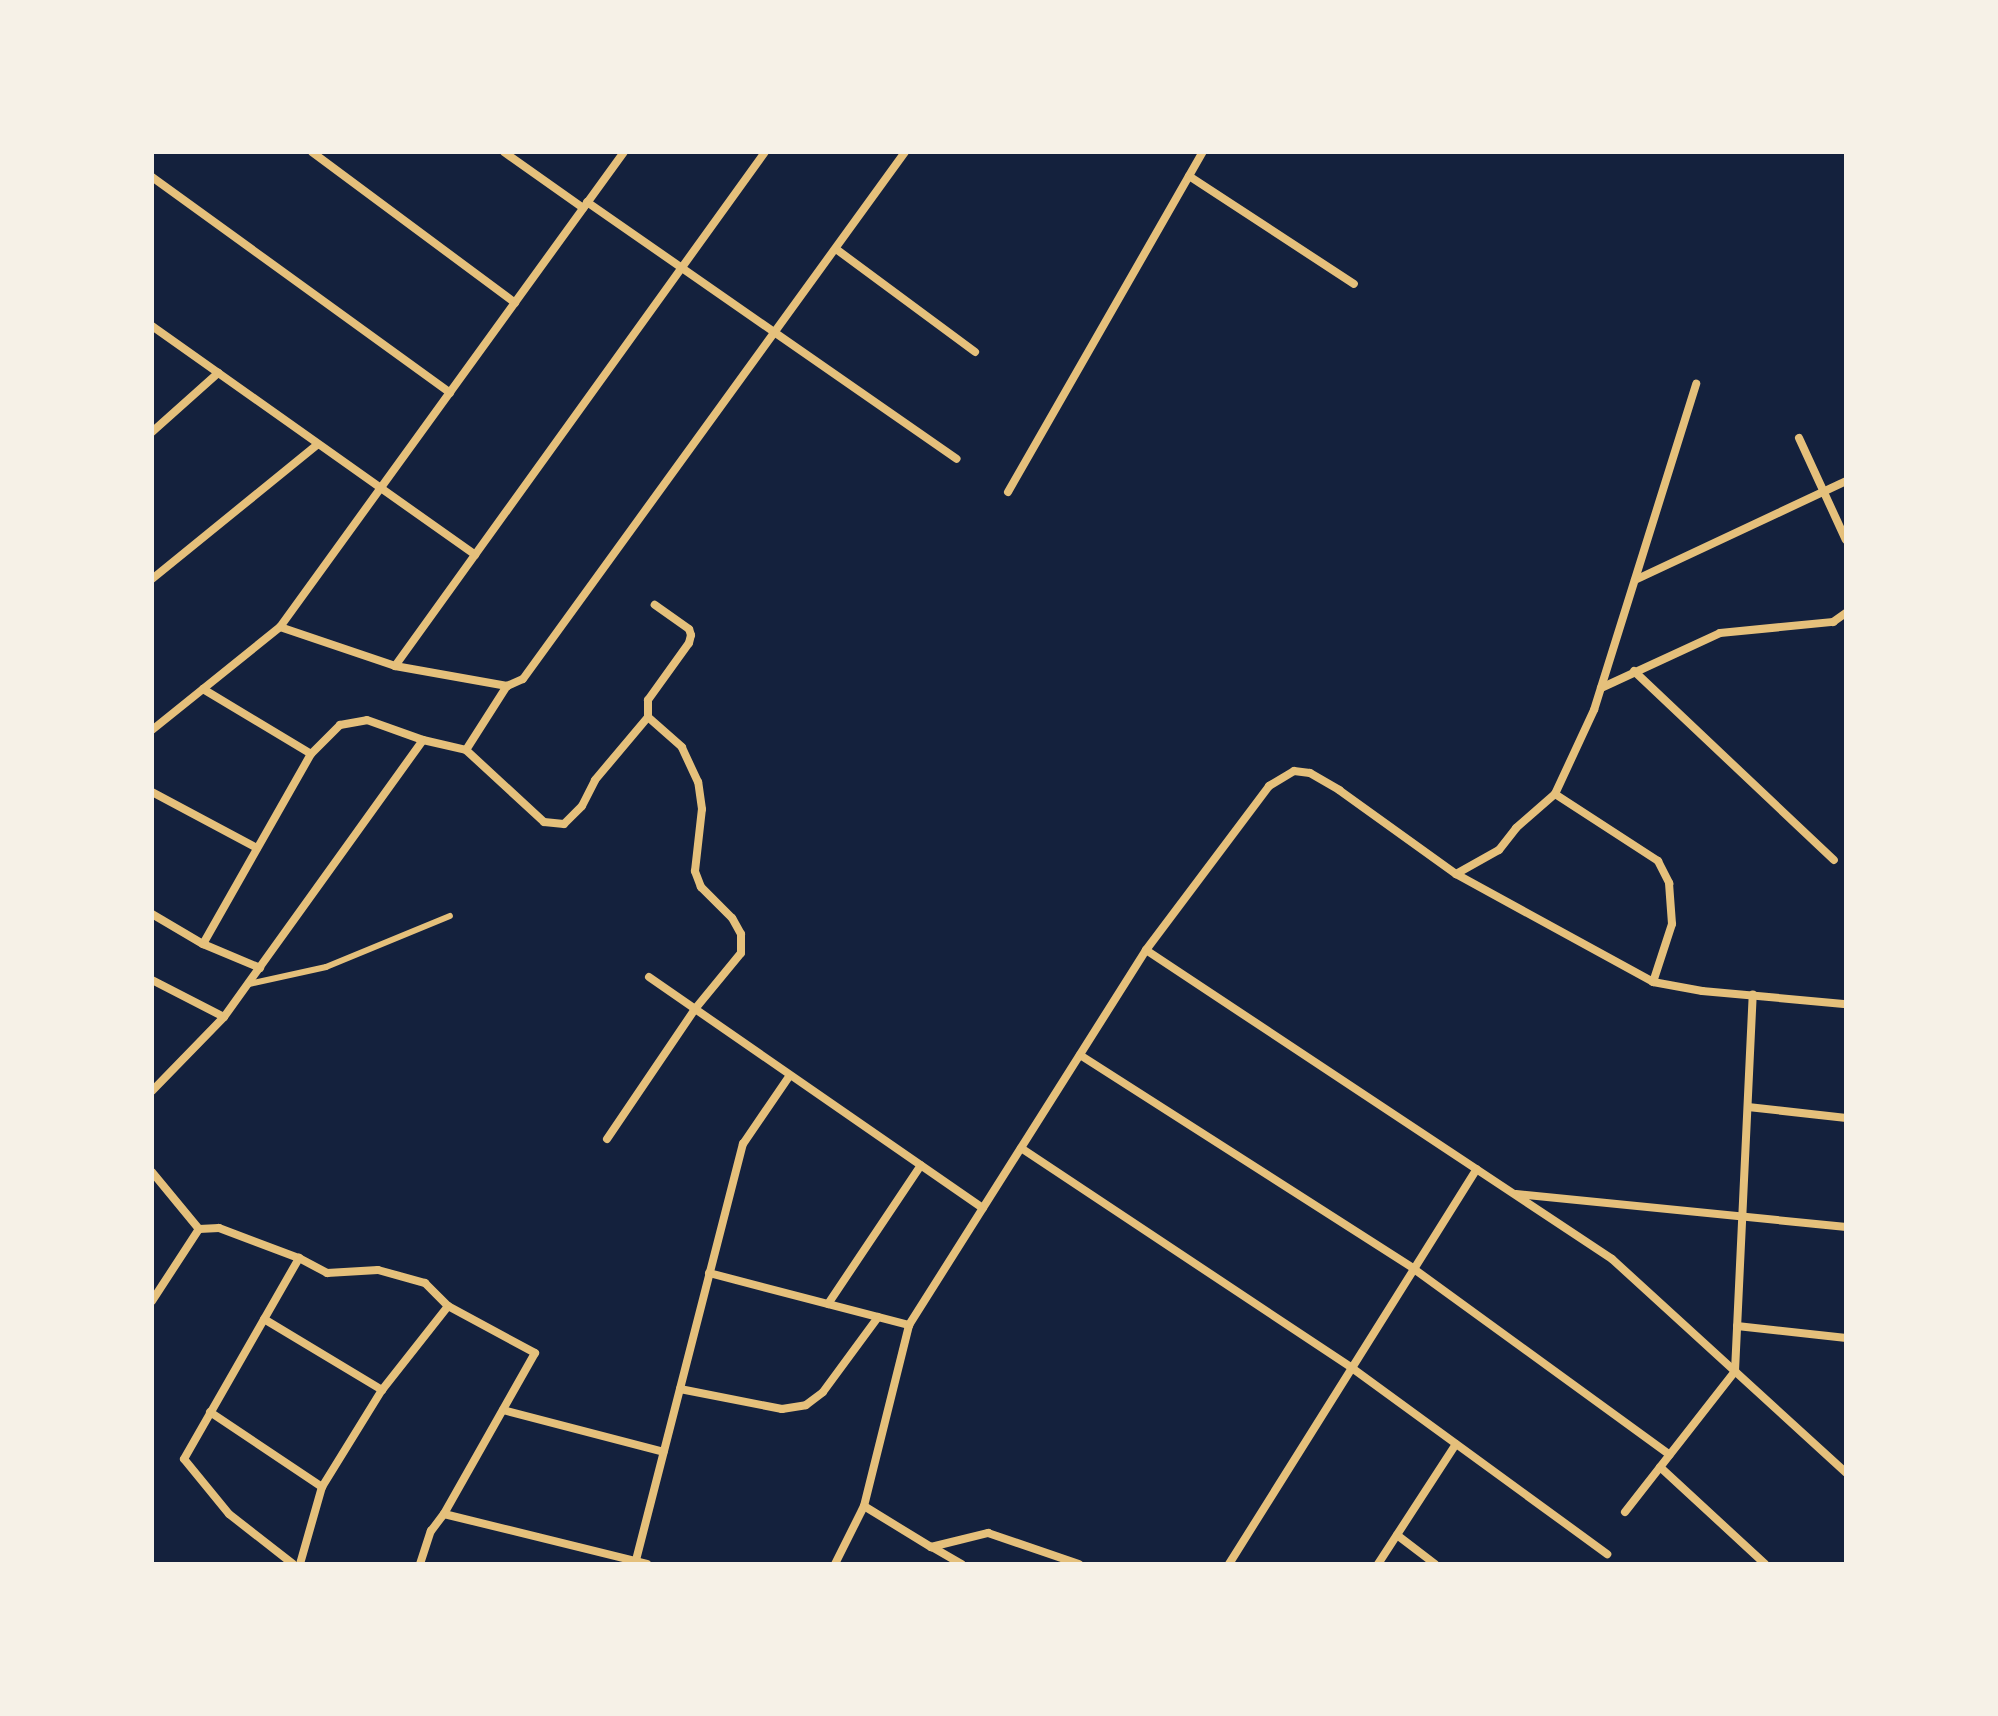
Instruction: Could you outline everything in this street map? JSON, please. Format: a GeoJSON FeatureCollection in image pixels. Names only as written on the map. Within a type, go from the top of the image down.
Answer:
{"type":"FeatureCollection","features":[{"type":"Feature","properties":{"kind":"street"},"geometry":{"type":"LineString","coordinates":[[312,152],[515,303]]}},
{"type":"Feature","properties":{"kind":"street"},"geometry":{"type":"LineString","coordinates":[[504,152],[680,267],[957,459]]}},
{"type":"Feature","properties":{"kind":"street"},"geometry":{"type":"LineString","coordinates":[[152,730],[280,627],[624,152]]}},
{"type":"Feature","properties":{"kind":"street"},"geometry":{"type":"LineString","coordinates":[[395,666],[765,152]]}},
{"type":"Feature","properties":{"kind":"street"},"geometry":{"type":"LineString","coordinates":[[466,750],[507,686],[523,679],[905,152]]}},
{"type":"Feature","properties":{"kind":"street"},"geometry":{"type":"LineString","coordinates":[[1008,492],[1203,152]]}},
{"type":"Feature","properties":{"kind":"street"},"geometry":{"type":"LineString","coordinates":[[1189,176],[1354,284]]}},
{"type":"Feature","properties":{"kind":"street"},"geometry":{"type":"LineString","coordinates":[[152,177],[450,393]]}},
{"type":"Feature","properties":{"kind":"street"},"geometry":{"type":"LineString","coordinates":[[836,249],[975,352]]}},
{"type":"Feature","properties":{"kind":"street"},"geometry":{"type":"LineString","coordinates":[[152,326],[475,555]]}},
{"type":"Feature","properties":{"kind":"street"},"geometry":{"type":"LineString","coordinates":[[152,432],[218,373]]}},
{"type":"Feature","properties":{"kind":"street"},"geometry":{"type":"LineString","coordinates":[[1456,874],[1499,850],[1516,828],[1555,794],[1601,688],[1696,384]]}},
{"type":"Feature","properties":{"kind":"street"},"geometry":{"type":"LineString","coordinates":[[1799,438],[1846,540]]}},
{"type":"Feature","properties":{"kind":"street"},"geometry":{"type":"LineString","coordinates":[[152,579],[317,445]]}},
{"type":"Feature","properties":{"kind":"street"},"geometry":{"type":"LineString","coordinates":[[1635,580],[1846,481]]}},
{"type":"Feature","properties":{"kind":"street"},"geometry":{"type":"LineString","coordinates":[[203,944],[311,754],[340,725],[353,720],[367,720],[423,740],[466,750],[544,822],[564,824],[582,806],[595,780],[648,717],[648,700],[689,643],[689,629],[655,605]]}},
{"type":"Feature","properties":{"kind":"street"},"geometry":{"type":"LineString","coordinates":[[1601,688],[1720,633],[1833,622],[1846,613]]}},
{"type":"Feature","properties":{"kind":"street"},"geometry":{"type":"LineString","coordinates":[[280,627],[395,666],[507,686]]}},
{"type":"Feature","properties":{"kind":"street"},"geometry":{"type":"LineString","coordinates":[[1634,671],[1834,860]]}},
{"type":"Feature","properties":{"kind":"street"},"geometry":{"type":"LineString","coordinates":[[203,689],[311,754]]}},
{"type":"Feature","properties":{"kind":"street"},"geometry":{"type":"LineString","coordinates":[[607,1139],[695,1009],[741,953],[741,934],[732,918],[701,887],[695,871],[702,809],[698,782],[682,747],[648,717]]}},
{"type":"Feature","properties":{"kind":"street"},"geometry":{"type":"LineString","coordinates":[[152,1091],[224,1017],[423,740]]}},
{"type":"Feature","properties":{"kind":"street"},"geometry":{"type":"LineString","coordinates":[[835,1564],[864,1506],[909,1325],[1146,950],[1269,786],[1294,771],[1310,773],[1339,790],[1456,874],[1653,982],[1702,991],[1846,1004]]}},
{"type":"Feature","properties":{"kind":"street"},"geometry":{"type":"LineString","coordinates":[[152,792],[257,848]]}},
{"type":"Feature","properties":{"kind":"street"},"geometry":{"type":"LineString","coordinates":[[1555,794],[1658,861],[1669,883],[1672,924],[1653,982]]}},
{"type":"Feature","properties":{"kind":"street"},"geometry":{"type":"LineString","coordinates":[[152,914],[203,944],[260,968]]}},
{"type":"Feature","properties":{"kind":"street"},"geometry":{"type":"LineString","coordinates":[[1146,950],[1612,1259],[1846,1473]]}},
{"type":"Feature","properties":{"kind":"street"},"geometry":{"type":"LineString","coordinates":[[649,977],[983,1208]]}},
{"type":"Feature","properties":{"kind":"street"},"geometry":{"type":"LineString","coordinates":[[152,980],[224,1017]]}},
{"type":"Feature","properties":{"kind":"street"},"geometry":{"type":"LineString","coordinates":[[1625,1512],[1735,1371],[1753,994]]}},
{"type":"Feature","properties":{"kind":"street"},"geometry":{"type":"LineString","coordinates":[[1080,1055],[1414,1269],[1670,1455]]}},
{"type":"Feature","properties":{"kind":"street"},"geometry":{"type":"LineString","coordinates":[[635,1563],[743,1144],[790,1075]]}},
{"type":"Feature","properties":{"kind":"street"},"geometry":{"type":"LineString","coordinates":[[1748,1107],[1846,1118]]}},
{"type":"Feature","properties":{"kind":"street"},"geometry":{"type":"LineString","coordinates":[[1021,1148],[1352,1368],[1607,1554]]}},
{"type":"Feature","properties":{"kind":"street"},"geometry":{"type":"LineString","coordinates":[[828,1304],[921,1165]]}},
{"type":"Feature","properties":{"kind":"street"},"geometry":{"type":"LineString","coordinates":[[1229,1564],[1477,1169]]}},
{"type":"Feature","properties":{"kind":"street"},"geometry":{"type":"LineString","coordinates":[[152,1172],[199,1229]]}},
{"type":"Feature","properties":{"kind":"street"},"geometry":{"type":"LineString","coordinates":[[1514,1194],[1846,1227]]}},
{"type":"Feature","properties":{"kind":"street"},"geometry":{"type":"LineString","coordinates":[[199,1229],[219,1228],[299,1258],[327,1273],[378,1270],[425,1283],[448,1306],[535,1353],[444,1514],[431,1531],[420,1564]]}},
{"type":"Feature","properties":{"kind":"street"},"geometry":{"type":"LineString","coordinates":[[152,1301],[199,1229]]}},
{"type":"Feature","properties":{"kind":"street"},"geometry":{"type":"LineString","coordinates":[[293,1564],[229,1514],[184,1459],[299,1258]]}},
{"type":"Feature","properties":{"kind":"street"},"geometry":{"type":"LineString","coordinates":[[709,1273],[909,1325]]}},
{"type":"Feature","properties":{"kind":"street"},"geometry":{"type":"LineString","coordinates":[[300,1564],[322,1487],[382,1390],[448,1306]]}},
{"type":"Feature","properties":{"kind":"street"},"geometry":{"type":"LineString","coordinates":[[680,1389],[782,1409],[806,1405],[823,1392],[878,1317]]}},
{"type":"Feature","properties":{"kind":"street"},"geometry":{"type":"LineString","coordinates":[[264,1319],[382,1390]]}},
{"type":"Feature","properties":{"kind":"street"},"geometry":{"type":"LineString","coordinates":[[1737,1326],[1846,1338]]}},
{"type":"Feature","properties":{"kind":"street"},"geometry":{"type":"LineString","coordinates":[[503,1410],[664,1452]]}},
{"type":"Feature","properties":{"kind":"street"},"geometry":{"type":"LineString","coordinates":[[210,1412],[322,1487]]}},
{"type":"Feature","properties":{"kind":"street"},"geometry":{"type":"LineString","coordinates":[[1378,1564],[1456,1444]]}},
{"type":"Feature","properties":{"kind":"street"},"geometry":{"type":"LineString","coordinates":[[1660,1467],[1765,1564]]}},
{"type":"Feature","properties":{"kind":"street"},"geometry":{"type":"LineString","coordinates":[[864,1506],[961,1564]]}},
{"type":"Feature","properties":{"kind":"street"},"geometry":{"type":"LineString","coordinates":[[444,1514],[647,1564]]}},
{"type":"Feature","properties":{"kind":"street"},"geometry":{"type":"LineString","coordinates":[[931,1547],[988,1533],[1073,1563]]}},
{"type":"Feature","properties":{"kind":"street"},"geometry":{"type":"LineString","coordinates":[[1397,1535],[1435,1564]]}},
{"type":"Feature","properties":{"kind":"lane"},"geometry":{"type":"LineString","coordinates":[[249,984],[326,967],[450,916]]}}]}
